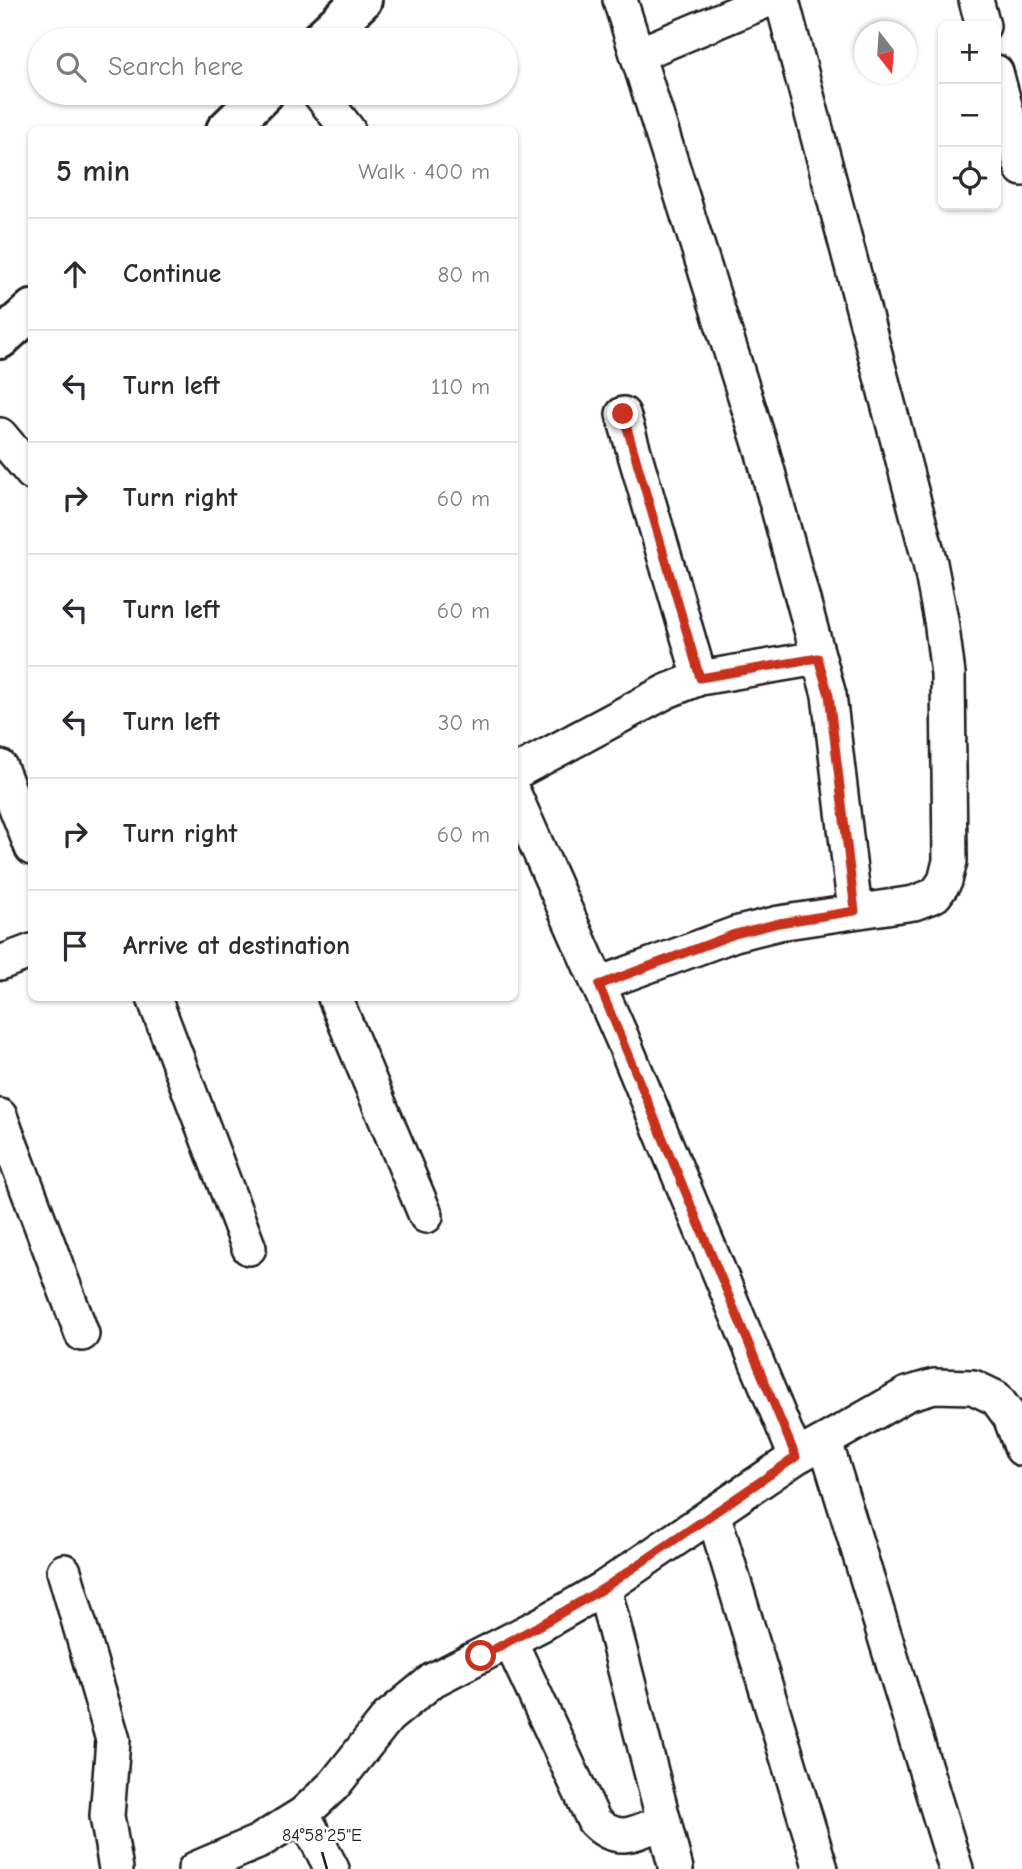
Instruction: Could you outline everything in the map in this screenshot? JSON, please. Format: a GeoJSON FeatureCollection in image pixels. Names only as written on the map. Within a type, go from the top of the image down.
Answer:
{"type":"FeatureCollection","features":[{"type":"Feature","properties":{"kind":"main road"},"geometry":{"type":"LineString","coordinates":[[333,28],[362,0]]}},
{"type":"Feature","properties":{"kind":"main road"},"geometry":{"type":"LineString","coordinates":[[230,126],[252,105]]}},
{"type":"Feature","properties":{"kind":"main road"},"geometry":{"type":"LineString","coordinates":[[0,338],[28,314]]}},
{"type":"Feature","properties":{"kind":"street"},"geometry":{"type":"LineString","coordinates":[[620,0],[762,450],[829,695],[855,911]]}},
{"type":"Feature","properties":{"kind":"street"},"geometry":{"type":"LineString","coordinates":[[639,54],[768,0]]}},
{"type":"Feature","properties":{"kind":"street"},"geometry":{"type":"LineString","coordinates":[[599,985],[735,934],[779,923],[914,903],[935,895],[945,881],[950,861],[948,674],[941,620],[930,564],[782,0]]}},
{"type":"Feature","properties":{"kind":"street"},"geometry":{"type":"LineString","coordinates":[[976,0],[982,21]]}},
{"type":"Feature","properties":{"kind":"street"},"geometry":{"type":"LineString","coordinates":[[999,84],[1022,169]]}},
{"type":"Feature","properties":{"kind":"street"},"geometry":{"type":"LineString","coordinates":[[328,105],[345,126]]}},
{"type":"Feature","properties":{"kind":"street"},"geometry":{"type":"LineString","coordinates":[[623,414],[700,678]]}},
{"type":"Feature","properties":{"kind":"street"},"geometry":{"type":"LineString","coordinates":[[0,435],[28,468]]}},
{"type":"Feature","properties":{"kind":"street"},"geometry":{"type":"LineString","coordinates":[[518,771],[667,691],[700,678],[818,658]]}},
{"type":"Feature","properties":{"kind":"street"},"geometry":{"type":"LineString","coordinates":[[0,767],[28,838]]}},
{"type":"Feature","properties":{"kind":"street"},"geometry":{"type":"LineString","coordinates":[[518,803],[599,985],[796,1457]]}},
{"type":"Feature","properties":{"kind":"street"},"geometry":{"type":"LineString","coordinates":[[0,963],[28,952]]}},
{"type":"Feature","properties":{"kind":"street"},"geometry":{"type":"LineString","coordinates":[[155,1001],[249,1248]]}},
{"type":"Feature","properties":{"kind":"street"},"geometry":{"type":"LineString","coordinates":[[336,1001],[426,1216]]}},
{"type":"Feature","properties":{"kind":"street"},"geometry":{"type":"LineString","coordinates":[[0,1115],[82,1334]]}},
{"type":"Feature","properties":{"kind":"street"},"geometry":{"type":"LineString","coordinates":[[195,1869],[258,1842],[303,1814],[334,1785],[388,1717],[433,1680],[510,1641],[604,1588],[796,1457],[907,1394],[934,1386],[973,1387],[996,1398],[1010,1417],[1022,1449]]}},
{"type":"Feature","properties":{"kind":"street"},"geometry":{"type":"LineString","coordinates":[[825,1441],[956,1869]]}},
{"type":"Feature","properties":{"kind":"street"},"geometry":{"type":"LineString","coordinates":[[713,1514],[821,1869]]}},
{"type":"Feature","properties":{"kind":"street"},"geometry":{"type":"LineString","coordinates":[[64,1572],[113,1740],[107,1816],[116,1869]]}},
{"type":"Feature","properties":{"kind":"street"},"geometry":{"type":"LineString","coordinates":[[604,1588],[676,1869]]}},
{"type":"Feature","properties":{"kind":"street"},"geometry":{"type":"LineString","coordinates":[[510,1641],[594,1821],[604,1831],[615,1836],[631,1835],[664,1821]]}},
{"type":"Feature","properties":{"kind":"street"},"geometry":{"type":"LineString","coordinates":[[303,1814],[332,1869]]}},
{"type":"Feature","properties":{"kind":"route"},"geometry":{"type":"LineString","coordinates":[[481,1656],[604,1588],[796,1457],[599,985],[735,934],[779,923],[855,911],[829,695],[818,658],[700,678],[623,414]]}}]}
